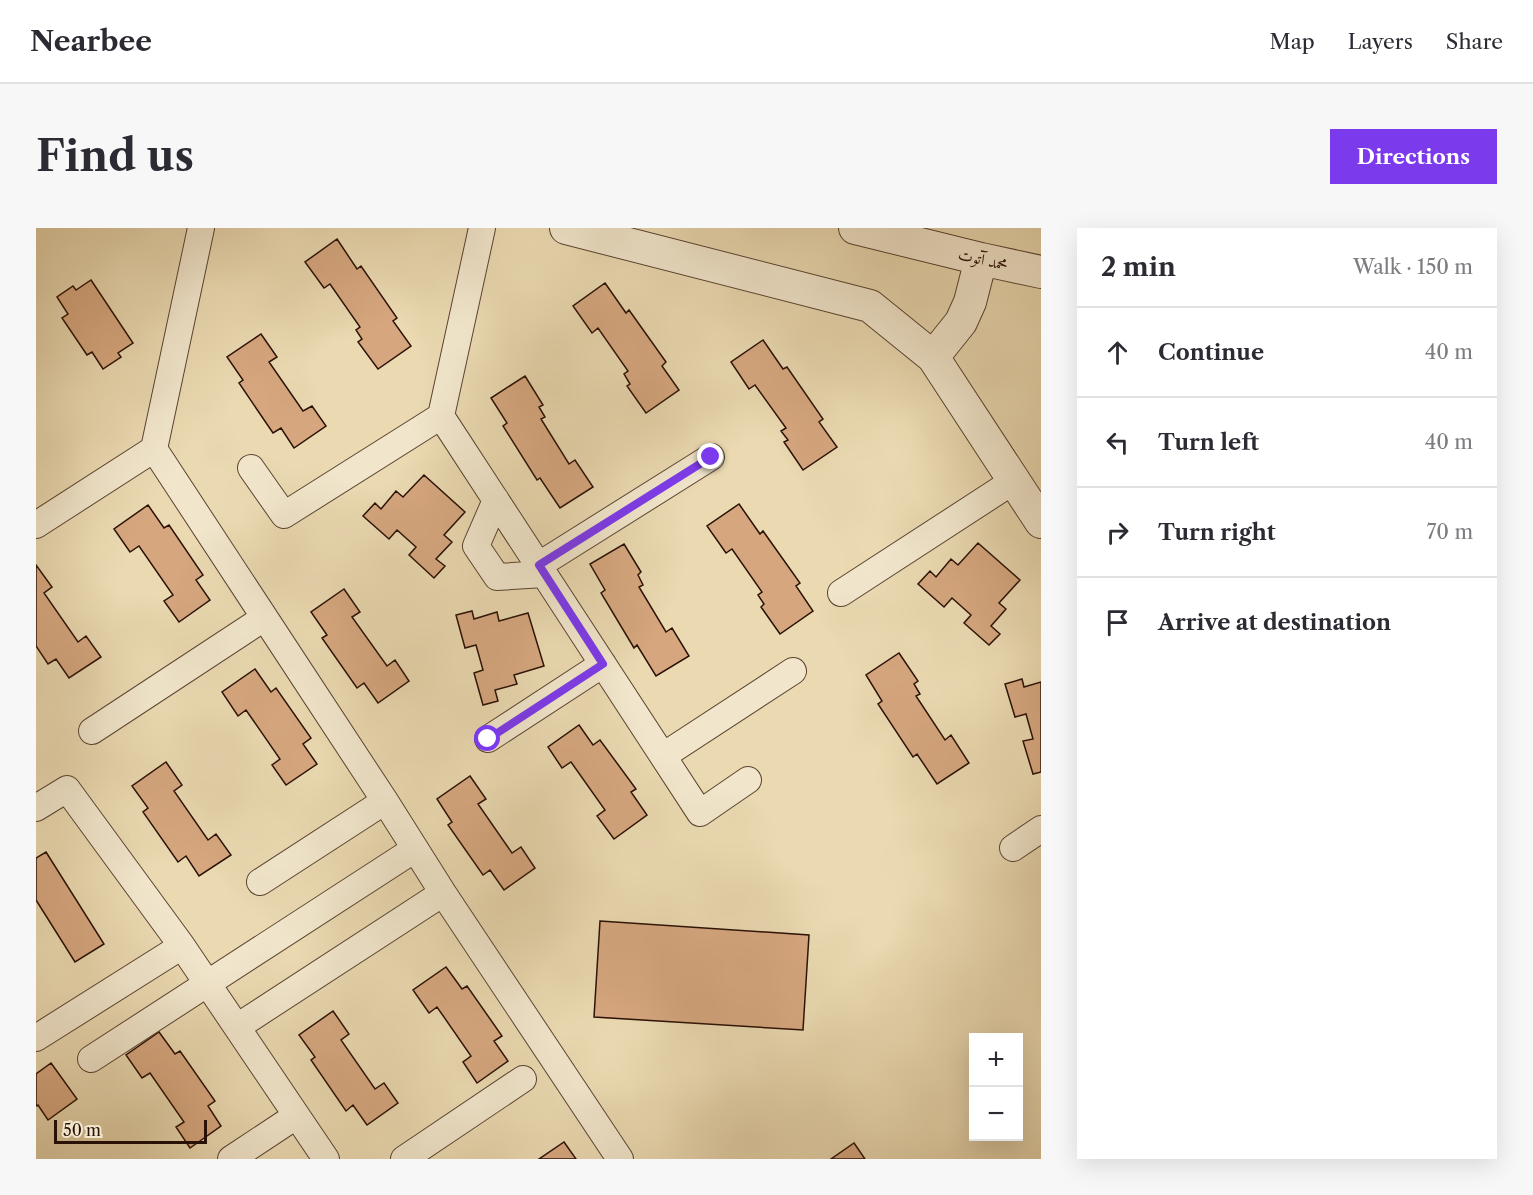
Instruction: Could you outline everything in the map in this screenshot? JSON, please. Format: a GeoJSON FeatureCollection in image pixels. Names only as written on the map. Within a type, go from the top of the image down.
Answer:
{"type":"FeatureCollection","features":[{"type":"Feature","properties":{"kind":"street"},"geometry":{"type":"LineString","coordinates":[[201,228],[154,449],[443,893],[620,1159]]}},
{"type":"Feature","properties":{"kind":"street"},"geometry":{"type":"LineString","coordinates":[[251,468],[284,515],[441,416],[482,228]]}},
{"type":"Feature","properties":{"kind":"street"},"geometry":{"type":"LineString","coordinates":[[566,228],[870,306],[933,357],[1041,522]]}},
{"type":"Feature","properties":{"kind":"street","name":"محمد آتوت"},"geometry":{"type":"LineString","coordinates":[[855,228],[1041,272]]}},
{"type":"Feature","properties":{"kind":"street"},"geometry":{"type":"LineString","coordinates":[[933,357],[961,322],[970,302],[981,259]]}},
{"type":"Feature","properties":{"kind":"street"},"geometry":{"type":"LineString","coordinates":[[441,416],[700,813],[748,780]]}},
{"type":"Feature","properties":{"kind":"street"},"geometry":{"type":"LineString","coordinates":[[36,525],[154,449]]}},
{"type":"Feature","properties":{"kind":"street"},"geometry":{"type":"LineString","coordinates":[[496,500],[476,546],[497,577],[542,570],[711,457]]}},
{"type":"Feature","properties":{"kind":"street"},"geometry":{"type":"LineString","coordinates":[[841,593],[1015,480]]}},
{"type":"Feature","properties":{"kind":"street"},"geometry":{"type":"LineString","coordinates":[[92,731],[264,618]]}},
{"type":"Feature","properties":{"kind":"street"},"geometry":{"type":"LineString","coordinates":[[488,739],[603,664]]}},
{"type":"Feature","properties":{"kind":"street"},"geometry":{"type":"LineString","coordinates":[[663,756],[793,670]]}},
{"type":"Feature","properties":{"kind":"street"},"geometry":{"type":"LineString","coordinates":[[36,808],[67,789],[182,946],[326,1159]]}},
{"type":"Feature","properties":{"kind":"street"},"geometry":{"type":"LineString","coordinates":[[260,882],[385,801]]}},
{"type":"Feature","properties":{"kind":"street"},"geometry":{"type":"LineString","coordinates":[[1013,848],[1041,829]]}},
{"type":"Feature","properties":{"kind":"street"},"geometry":{"type":"LineString","coordinates":[[91,1059],[415,849]]}},
{"type":"Feature","properties":{"kind":"street"},"geometry":{"type":"LineString","coordinates":[[237,1027],[443,893]]}},
{"type":"Feature","properties":{"kind":"street"},"geometry":{"type":"LineString","coordinates":[[36,1038],[182,946]]}},
{"type":"Feature","properties":{"kind":"street"},"geometry":{"type":"LineString","coordinates":[[404,1159],[523,1079]]}},
{"type":"Feature","properties":{"kind":"street"},"geometry":{"type":"LineString","coordinates":[[231,1159],[296,1116]]}},
{"type":"Feature","properties":{"kind":"building"},"geometry":{"type":"Polygon","coordinates":[[[337,239],[357,269],[361,266],[397,318],[393,321],[411,346],[378,369],[358,342],[362,339],[356,330],[360,327],[330,284],[324,288],[305,262],[337,239]]]}},
{"type":"Feature","properties":{"kind":"building"},"geometry":{"type":"Polygon","coordinates":[[[91,280],[133,343],[118,353],[121,357],[103,369],[92,352],[87,355],[62,318],[68,314],[57,297],[73,286],[76,290],[91,280]]]}},
{"type":"Feature","properties":{"kind":"building"},"geometry":{"type":"Polygon","coordinates":[[[605,283],[626,313],[629,310],[666,362],[662,366],[679,390],[646,413],[627,386],[630,384],[624,374],[628,371],[598,328],[592,333],[573,306],[605,283]]]}},
{"type":"Feature","properties":{"kind":"building"},"geometry":{"type":"Polygon","coordinates":[[[261,334],[277,357],[269,362],[303,411],[312,406],[326,426],[294,448],[281,428],[273,433],[239,383],[243,380],[227,357],[261,334]]]}},
{"type":"Feature","properties":{"kind":"building"},"geometry":{"type":"Polygon","coordinates":[[[763,340],[783,369],[787,367],[823,419],[819,422],[837,447],[803,470],[784,442],[788,440],[781,431],[786,428],[755,385],[749,389],[731,362],[763,340]]]}},
{"type":"Feature","properties":{"kind":"building"},"geometry":{"type":"Polygon","coordinates":[[[525,376],[543,405],[539,407],[545,417],[541,419],[569,464],[575,460],[593,487],[560,508],[540,478],[537,480],[503,426],[507,423],[491,398],[525,376]]]}},
{"type":"Feature","properties":{"kind":"building"},"geometry":{"type":"Polygon","coordinates":[[[424,475],[465,512],[444,535],[452,542],[436,559],[445,566],[434,578],[409,555],[416,547],[397,530],[389,539],[363,516],[375,503],[381,509],[396,491],[403,497],[424,475]]]}},
{"type":"Feature","properties":{"kind":"building"},"geometry":{"type":"Polygon","coordinates":[[[739,504],[760,534],[763,531],[800,583],[796,586],[813,611],[780,634],[761,607],[764,604],[758,595],[762,592],[732,549],[726,553],[707,526],[739,504]]]}},
{"type":"Feature","properties":{"kind":"building"},"geometry":{"type":"Polygon","coordinates":[[[148,505],[164,528],[169,525],[203,575],[196,580],[210,600],[179,622],[164,601],[173,595],[139,546],[130,552],[114,529],[148,505]]]}},
{"type":"Feature","properties":{"kind":"building"},"geometry":{"type":"Polygon","coordinates":[[[978,543],[1020,580],[999,603],[1006,609],[991,626],[1000,634],[989,645],[964,623],[971,615],[952,598],[944,607],[918,584],[930,571],[936,577],[951,559],[958,565],[978,543]]]}},
{"type":"Feature","properties":{"kind":"building"},"geometry":{"type":"Polygon","coordinates":[[[624,544],[641,572],[638,575],[643,585],[639,587],[666,632],[672,628],[689,656],[656,676],[637,645],[634,648],[601,593],[605,590],[590,564],[624,544]]]}},
{"type":"Feature","properties":{"kind":"building"},"geometry":{"type":"Polygon","coordinates":[[[36,565],[52,587],[44,593],[78,642],[86,636],[101,657],[69,678],[56,659],[48,664],[36,646],[36,565]]]}},
{"type":"Feature","properties":{"kind":"building"},"geometry":{"type":"Polygon","coordinates":[[[344,589],[360,612],[352,617],[387,666],[395,660],[409,681],[378,703],[364,683],[357,688],[322,638],[327,635],[311,612],[344,589]]]}},
{"type":"Feature","properties":{"kind":"building"},"geometry":{"type":"Polygon","coordinates":[[[472,611],[474,619],[497,612],[499,621],[528,613],[544,666],[514,675],[517,684],[495,690],[498,701],[483,705],[474,673],[483,670],[476,645],[465,648],[456,615],[472,611]]]}},
{"type":"Feature","properties":{"kind":"building"},"geometry":{"type":"Polygon","coordinates":[[[899,653],[918,681],[914,684],[920,694],[916,696],[945,740],[951,735],[969,763],[937,784],[917,754],[913,757],[878,704],[882,701],[866,675],[899,653]]]}},
{"type":"Feature","properties":{"kind":"building"},"geometry":{"type":"Polygon","coordinates":[[[255,669],[271,692],[276,688],[311,738],[303,744],[317,764],[286,785],[272,765],[280,759],[246,710],[238,716],[222,692],[255,669]]]}},
{"type":"Feature","properties":{"kind":"building"},"geometry":{"type":"Polygon","coordinates":[[[1022,679],[1024,687],[1041,682],[1041,772],[1033,774],[1023,741],[1033,739],[1026,714],[1015,717],[1005,684],[1022,679]]]}},
{"type":"Feature","properties":{"kind":"building"},"geometry":{"type":"Polygon","coordinates":[[[579,725],[593,745],[600,740],[636,789],[631,792],[647,815],[614,839],[597,816],[605,810],[571,762],[562,768],[548,747],[579,725]]]}},
{"type":"Feature","properties":{"kind":"building"},"geometry":{"type":"Polygon","coordinates":[[[166,762],[182,785],[174,791],[208,840],[216,834],[231,855],[199,876],[186,856],[178,862],[143,812],[148,808],[132,786],[166,762]]]}},
{"type":"Feature","properties":{"kind":"building"},"geometry":{"type":"Polygon","coordinates":[[[470,776],[486,799],[478,804],[512,853],[521,847],[535,868],[504,890],[490,870],[483,875],[448,825],[452,822],[437,799],[470,776]]]}},
{"type":"Feature","properties":{"kind":"building"},"geometry":{"type":"Polygon","coordinates":[[[46,852],[104,944],[75,962],[36,900],[36,858],[46,852]]]}},
{"type":"Feature","properties":{"kind":"building"},"geometry":{"type":"Polygon","coordinates":[[[600,921],[809,935],[803,1030],[594,1017],[600,921]]]}},
{"type":"Feature","properties":{"kind":"building"},"geometry":{"type":"Polygon","coordinates":[[[446,967],[462,989],[467,986],[502,1036],[494,1041],[508,1061],[477,1083],[463,1062],[471,1056],[437,1007],[429,1013],[413,990],[446,967]]]}},
{"type":"Feature","properties":{"kind":"building"},"geometry":{"type":"Polygon","coordinates":[[[333,1011],[349,1034],[341,1040],[375,1089],[384,1083],[398,1103],[367,1125],[353,1105],[346,1111],[311,1060],[315,1057],[299,1035],[333,1011]]]}},
{"type":"Feature","properties":{"kind":"building"},"geometry":{"type":"Polygon","coordinates":[[[159,1032],[175,1054],[180,1051],[215,1101],[208,1106],[221,1126],[190,1148],[176,1127],[184,1122],[150,1073],[142,1078],[126,1055],[159,1032]]]}},
{"type":"Feature","properties":{"kind":"building"},"geometry":{"type":"Polygon","coordinates":[[[51,1063],[77,1099],[48,1120],[38,1105],[36,1106],[36,1074],[51,1063]]]}},
{"type":"Feature","properties":{"kind":"building"},"geometry":{"type":"Polygon","coordinates":[[[564,1142],[576,1159],[539,1159],[564,1142]]]}},
{"type":"Feature","properties":{"kind":"building"},"geometry":{"type":"Polygon","coordinates":[[[854,1143],[865,1159],[831,1159],[854,1143]]]}},
{"type":"Feature","properties":{"kind":"route"},"geometry":{"type":"LineString","coordinates":[[488,739],[603,664],[539,565],[711,457]]}}]}
